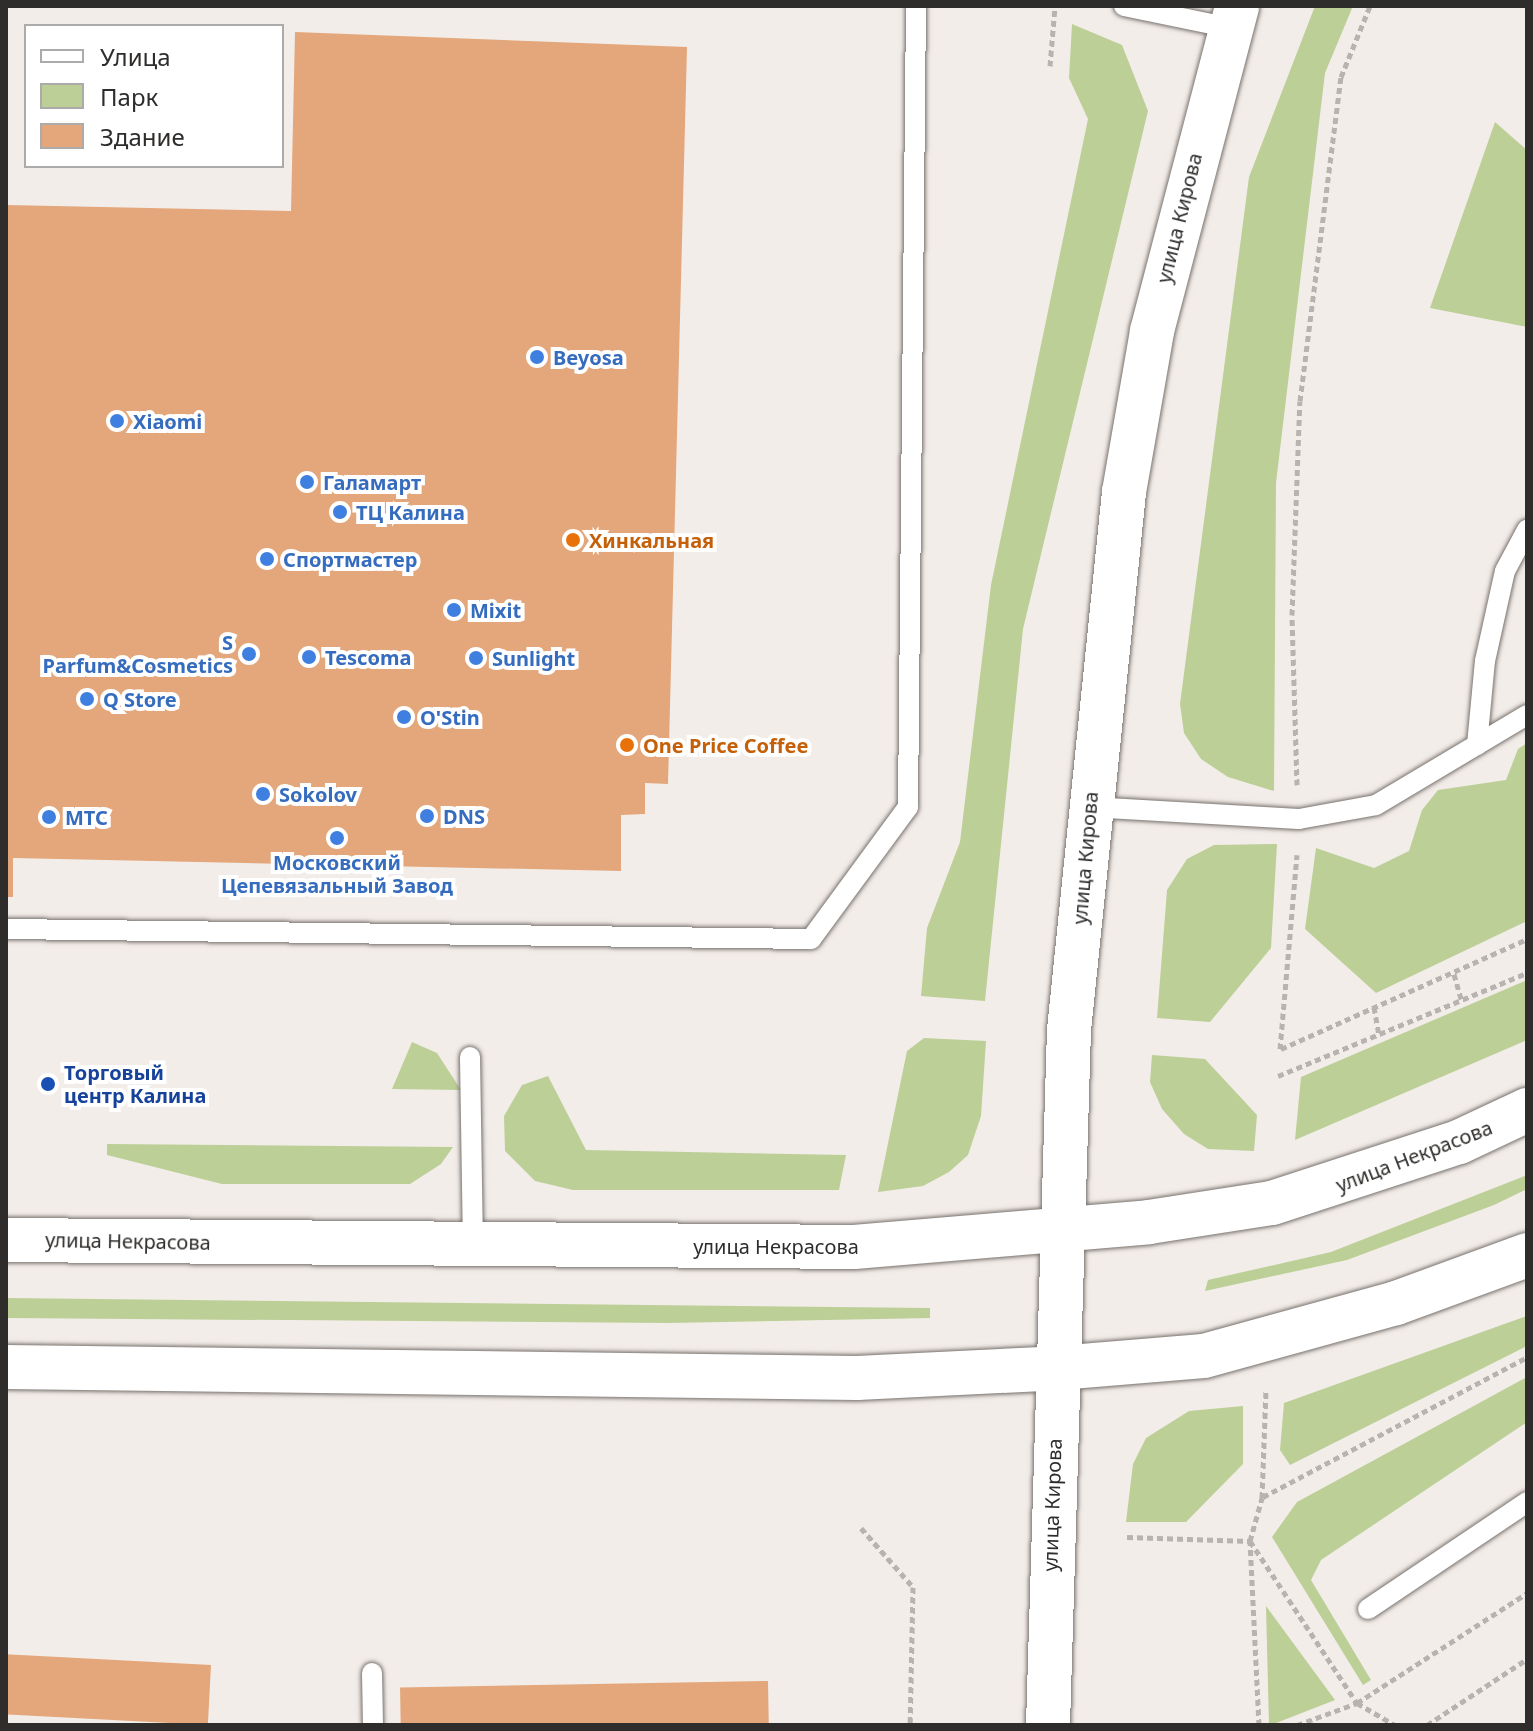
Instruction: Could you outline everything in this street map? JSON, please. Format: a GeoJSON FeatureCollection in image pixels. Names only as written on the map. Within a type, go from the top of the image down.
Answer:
{"type":"FeatureCollection","features":[{"type":"Feature","properties":{"kind":"main road","name":"улица Кирова"},"geometry":{"type":"LineString","coordinates":[[1048,1725],[1069,1030],[1090,807],[1124,492],[1152,331],[1231,17]]}},
{"type":"Feature","properties":{"kind":"main road","name":"улица Некрасова"},"geometry":{"type":"LineString","coordinates":[[6,1240],[854,1247],[1149,1222],[1313,1193],[1459,1142],[1527,1110]]}},
{"type":"Feature","properties":{"kind":"main road"},"geometry":{"type":"LineString","coordinates":[[6,1367],[857,1378],[1058,1368],[1204,1356],[1396,1303],[1527,1255]]}},
{"type":"Feature","properties":{"kind":"lane"},"geometry":{"type":"LineString","coordinates":[[6,929],[811,939],[908,807],[916,6]]}},
{"type":"Feature","properties":{"kind":"lane"},"geometry":{"type":"LineString","coordinates":[[1124,6],[1231,17]]}},
{"type":"Feature","properties":{"kind":"lane"},"geometry":{"type":"LineString","coordinates":[[1477,745],[1485,661],[1505,571],[1527,530]]}},
{"type":"Feature","properties":{"kind":"lane"},"geometry":{"type":"LineString","coordinates":[[1090,807],[1299,819],[1376,805],[1527,715]]}},
{"type":"Feature","properties":{"kind":"lane"},"geometry":{"type":"LineString","coordinates":[[470,1057],[473,1246]]}},
{"type":"Feature","properties":{"kind":"lane"},"geometry":{"type":"LineString","coordinates":[[1368,1609],[1527,1502]]}},
{"type":"Feature","properties":{"kind":"lane"},"geometry":{"type":"LineString","coordinates":[[372,1673],[373,1725]]}},
{"type":"Feature","properties":{"kind":"path"},"geometry":{"type":"LineString","coordinates":[[1050,66],[1055,6]]}},
{"type":"Feature","properties":{"kind":"path"},"geometry":{"type":"LineString","coordinates":[[1370,6],[1341,77],[1300,401],[1292,615],[1299,819],[1280,1049],[1527,939]]}},
{"type":"Feature","properties":{"kind":"path"},"geometry":{"type":"LineString","coordinates":[[1278,1076],[1527,973]]}},
{"type":"Feature","properties":{"kind":"path"},"geometry":{"type":"LineString","coordinates":[[1454,974],[1462,1002]]}},
{"type":"Feature","properties":{"kind":"path"},"geometry":{"type":"LineString","coordinates":[[1374,1007],[1379,1036]]}},
{"type":"Feature","properties":{"kind":"path"},"geometry":{"type":"LineString","coordinates":[[1262,1498],[1527,1357]]}},
{"type":"Feature","properties":{"kind":"path"},"geometry":{"type":"LineString","coordinates":[[1259,1725],[1250,1541],[1262,1498],[1266,1381]]}},
{"type":"Feature","properties":{"kind":"path"},"geometry":{"type":"LineString","coordinates":[[861,1528],[913,1587],[910,1725]]}},
{"type":"Feature","properties":{"kind":"path"},"geometry":{"type":"LineString","coordinates":[[1127,1537],[1250,1541]]}},
{"type":"Feature","properties":{"kind":"path"},"geometry":{"type":"LineString","coordinates":[[1250,1541],[1357,1703],[1395,1725]]}},
{"type":"Feature","properties":{"kind":"path"},"geometry":{"type":"LineString","coordinates":[[1297,1725],[1357,1703],[1527,1593]]}},
{"type":"Feature","properties":{"kind":"path"},"geometry":{"type":"LineString","coordinates":[[1427,1725],[1527,1659]]}},
{"type":"Feature","properties":{"kind":"green space"},"geometry":{"type":"Polygon","coordinates":[[[1315,6],[1353,6],[1325,73],[1276,483],[1274,791],[1228,777],[1201,759],[1184,733],[1180,704],[1249,177],[1315,6]]]}},
{"type":"Feature","properties":{"kind":"green space"},"geometry":{"type":"Polygon","coordinates":[[[1072,24],[1122,45],[1148,111],[1023,629],[985,1001],[921,996],[927,928],[960,842],[991,585],[1088,119],[1069,78],[1072,24]]]}},
{"type":"Feature","properties":{"kind":"green space"},"geometry":{"type":"Polygon","coordinates":[[[1495,122],[1527,150],[1527,327],[1430,308],[1495,122]]]}},
{"type":"Feature","properties":{"kind":"green space"},"geometry":{"type":"Polygon","coordinates":[[[1527,743],[1527,921],[1376,993],[1305,929],[1316,848],[1374,868],[1409,851],[1422,810],[1438,790],[1506,780],[1518,749],[1527,743]]]}},
{"type":"Feature","properties":{"kind":"green space"},"geometry":{"type":"Polygon","coordinates":[[[1277,844],[1271,948],[1210,1022],[1157,1018],[1167,890],[1187,859],[1214,845],[1277,844]]]}},
{"type":"Feature","properties":{"kind":"green space"},"geometry":{"type":"Polygon","coordinates":[[[1527,980],[1527,1040],[1295,1140],[1301,1077],[1527,980]]]}},
{"type":"Feature","properties":{"kind":"green space"},"geometry":{"type":"Polygon","coordinates":[[[924,1038],[986,1041],[981,1116],[968,1155],[949,1172],[923,1186],[878,1192],[907,1051],[924,1038]]]}},
{"type":"Feature","properties":{"kind":"green space"},"geometry":{"type":"Polygon","coordinates":[[[412,1042],[437,1053],[461,1090],[392,1089],[412,1042]]]}},
{"type":"Feature","properties":{"kind":"green space"},"geometry":{"type":"Polygon","coordinates":[[[1152,1055],[1205,1059],[1257,1115],[1254,1151],[1208,1149],[1184,1134],[1162,1109],[1150,1082],[1152,1055]]]}},
{"type":"Feature","properties":{"kind":"green space"},"geometry":{"type":"Polygon","coordinates":[[[548,1076],[586,1150],[846,1155],[839,1190],[573,1190],[535,1181],[505,1151],[504,1116],[522,1085],[548,1076]]]}},
{"type":"Feature","properties":{"kind":"green space"},"geometry":{"type":"Polygon","coordinates":[[[107,1144],[453,1147],[441,1164],[410,1184],[222,1184],[107,1155],[107,1144]]]}},
{"type":"Feature","properties":{"kind":"green space"},"geometry":{"type":"Polygon","coordinates":[[[1527,1175],[1527,1189],[1494,1205],[1347,1260],[1205,1291],[1208,1280],[1331,1252],[1527,1175]]]}},
{"type":"Feature","properties":{"kind":"green space"},"geometry":{"type":"Polygon","coordinates":[[[6,1298],[930,1308],[930,1318],[668,1323],[6,1318],[6,1298]]]}},
{"type":"Feature","properties":{"kind":"green space"},"geometry":{"type":"Polygon","coordinates":[[[1527,1316],[1527,1346],[1290,1465],[1280,1450],[1284,1403],[1527,1316]]]}},
{"type":"Feature","properties":{"kind":"green space"},"geometry":{"type":"Polygon","coordinates":[[[1527,1377],[1527,1422],[1321,1560],[1311,1580],[1371,1680],[1363,1685],[1272,1537],[1297,1502],[1527,1377]]]}},
{"type":"Feature","properties":{"kind":"green space"},"geometry":{"type":"Polygon","coordinates":[[[1243,1406],[1243,1464],[1186,1522],[1126,1522],[1133,1464],[1146,1438],[1189,1411],[1243,1406]]]}},
{"type":"Feature","properties":{"kind":"green space"},"geometry":{"type":"Polygon","coordinates":[[[1266,1606],[1335,1700],[1271,1725],[1269,1725],[1266,1606]]]}},
{"type":"Feature","properties":{"kind":"building","name":"ТЦ Калина"},"geometry":{"type":"Polygon","coordinates":[[[295,32],[687,47],[668,784],[645,783],[645,814],[621,815],[621,871],[13,858],[13,897],[6,897],[7,205],[291,211],[295,32]]]}},
{"type":"Feature","properties":{"kind":"building"},"geometry":{"type":"Polygon","coordinates":[[[6,1654],[211,1665],[208,1725],[6,1714],[6,1654]]]}},
{"type":"Feature","properties":{"kind":"building"},"geometry":{"type":"Polygon","coordinates":[[[768,1681],[769,1725],[401,1725],[400,1687],[768,1681]]]}},
{"type":"Feature","properties":{"kind":"place","name":"Beyosa"},"geometry":{"type":"Point","coordinates":[537,357]}},
{"type":"Feature","properties":{"kind":"place","name":"Xiaomi"},"geometry":{"type":"Point","coordinates":[117,421]}},
{"type":"Feature","properties":{"kind":"place","name":"Галамарт"},"geometry":{"type":"Point","coordinates":[307,482]}},
{"type":"Feature","properties":{"kind":"place","name":"ТЦ Калина"},"geometry":{"type":"Point","coordinates":[340,512]}},
{"type":"Feature","properties":{"kind":"place","name":"Хинкальная"},"geometry":{"type":"Point","coordinates":[573,540]}},
{"type":"Feature","properties":{"kind":"place","name":"Спортмастер"},"geometry":{"type":"Point","coordinates":[267,559]}},
{"type":"Feature","properties":{"kind":"place","name":"Mixit"},"geometry":{"type":"Point","coordinates":[454,610]}},
{"type":"Feature","properties":{"kind":"place","name":"S Parfum&Cosmetics"},"geometry":{"type":"Point","coordinates":[249,654]}},
{"type":"Feature","properties":{"kind":"place","name":"Tescoma"},"geometry":{"type":"Point","coordinates":[309,657]}},
{"type":"Feature","properties":{"kind":"place","name":"Sunlight"},"geometry":{"type":"Point","coordinates":[476,658]}},
{"type":"Feature","properties":{"kind":"place","name":"Q Store"},"geometry":{"type":"Point","coordinates":[87,699]}},
{"type":"Feature","properties":{"kind":"place","name":"O'Stin"},"geometry":{"type":"Point","coordinates":[404,717]}},
{"type":"Feature","properties":{"kind":"place","name":"One Price Coffee"},"geometry":{"type":"Point","coordinates":[627,745]}},
{"type":"Feature","properties":{"kind":"place","name":"Sokolov"},"geometry":{"type":"Point","coordinates":[263,794]}},
{"type":"Feature","properties":{"kind":"place","name":"DNS"},"geometry":{"type":"Point","coordinates":[427,816]}},
{"type":"Feature","properties":{"kind":"place","name":"МТС"},"geometry":{"type":"Point","coordinates":[49,817]}},
{"type":"Feature","properties":{"kind":"place","name":"Московский Цепевязальный Завод"},"geometry":{"type":"Point","coordinates":[337,838]}},
{"type":"Feature","properties":{"kind":"place","name":"Торговый центр Калина"},"geometry":{"type":"Point","coordinates":[48,1084]}}]}
